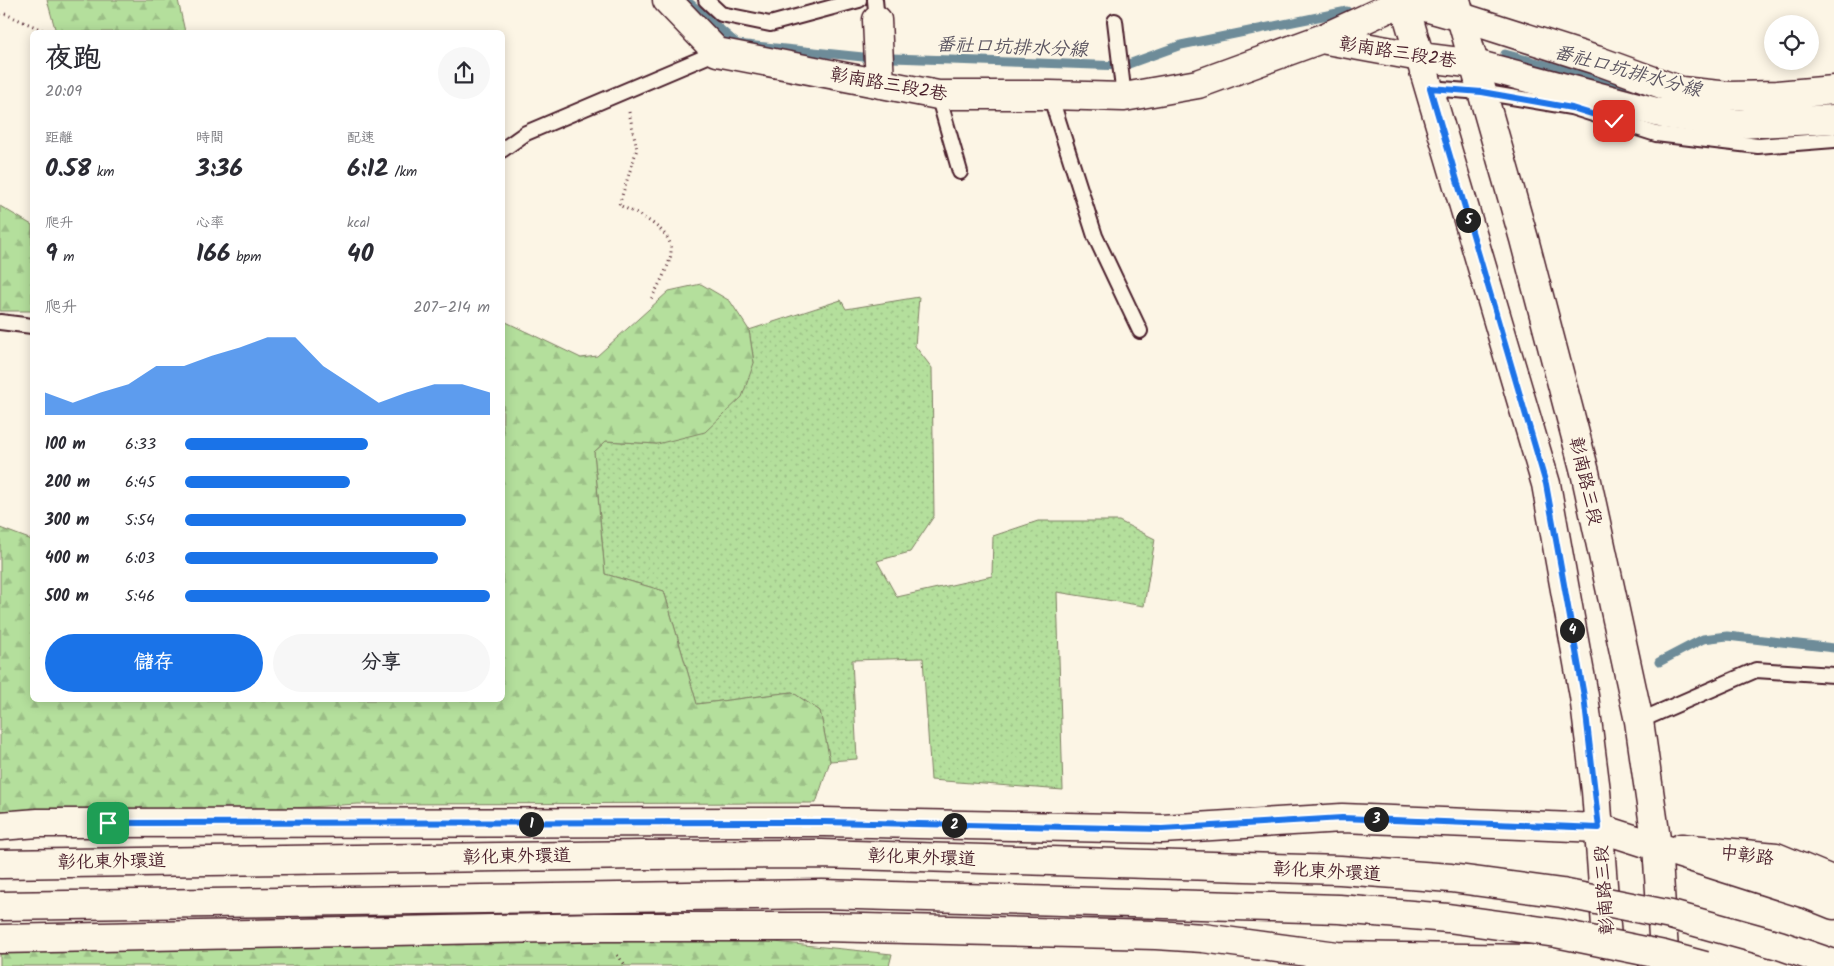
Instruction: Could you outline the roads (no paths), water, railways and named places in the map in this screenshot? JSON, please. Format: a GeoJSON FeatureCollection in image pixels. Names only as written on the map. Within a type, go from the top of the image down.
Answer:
{"type":"FeatureCollection","features":[{"type":"Feature","properties":{"kind":"main road"},"geometry":{"type":"LineString","coordinates":[[667,0],[717,52]]}},
{"type":"Feature","properties":{"kind":"main road"},"geometry":{"type":"LineString","coordinates":[[1404,1],[1459,8],[1681,91],[1729,96],[1777,95],[1834,90]]}},
{"type":"Feature","properties":{"kind":"main road","name":"彰南路三段2巷"},"geometry":{"type":"LineString","coordinates":[[717,52],[938,96],[1050,95],[1124,97],[1198,84],[1321,39],[1404,1]]}},
{"type":"Feature","properties":{"kind":"main road","name":"彰南路三段"},"geometry":{"type":"LineString","coordinates":[[1404,1],[1546,484],[1584,696],[1614,965]]}},
{"type":"Feature","properties":{"kind":"main road","name":"彰南路三段"},"geometry":{"type":"LineString","coordinates":[[1459,8],[1524,239],[1585,472],[1639,722],[1657,846],[1665,966]]}},
{"type":"Feature","properties":{"kind":"main road"},"geometry":{"type":"LineString","coordinates":[[876,10],[880,84]]}},
{"type":"Feature","properties":{"kind":"main road","name":"彰南路三段2巷"},"geometry":{"type":"LineString","coordinates":[[1321,39],[1420,57],[1475,64],[1664,114],[1741,124],[1834,119]]}},
{"type":"Feature","properties":{"kind":"main road"},"geometry":{"type":"LineString","coordinates":[[0,826],[38,823],[594,824],[824,822],[1162,829],[1342,818],[1599,828],[1809,895],[1834,906]]}},
{"type":"Feature","properties":{"kind":"main road","name":"中彰路"},"geometry":{"type":"LineString","coordinates":[[1657,846],[1776,857],[1834,881]]}},
{"type":"Feature","properties":{"kind":"main road","name":"彰化東外環道"},"geometry":{"type":"LineString","coordinates":[[0,864],[584,855],[821,854],[1340,870],[1451,878],[1562,893],[1671,915],[1779,945],[1834,964]]}},
{"type":"Feature","properties":{"kind":"main road"},"geometry":{"type":"LineString","coordinates":[[0,906],[29,904],[822,894],[1329,909],[1448,918],[1556,933],[1664,955],[1704,966]]}},
{"type":"Feature","properties":{"kind":"main road"},"geometry":{"type":"LineString","coordinates":[[0,939],[596,927],[822,927],[1156,935],[1203,938],[1337,956],[1614,965]]}},
{"type":"Feature","properties":{"kind":"lane"},"geometry":{"type":"LineString","coordinates":[[706,0],[721,14],[770,24],[859,0]]}},
{"type":"Feature","properties":{"kind":"lane"},"geometry":{"type":"LineString","coordinates":[[1114,21],[1124,97]]}},
{"type":"Feature","properties":{"kind":"lane"},"geometry":{"type":"LineString","coordinates":[[505,148],[526,134],[717,52]]}},
{"type":"Feature","properties":{"kind":"lane"},"geometry":{"type":"LineString","coordinates":[[1430,88],[1482,92],[1572,108],[1656,134],[1758,146],[1834,140]]}},
{"type":"Feature","properties":{"kind":"lane"},"geometry":{"type":"LineString","coordinates":[[1050,95],[1095,236],[1140,330]]}},
{"type":"Feature","properties":{"kind":"lane"},"geometry":{"type":"LineString","coordinates":[[938,96],[960,172]]}},
{"type":"Feature","properties":{"kind":"lane"},"geometry":{"type":"LineString","coordinates":[[0,322],[30,326]]}},
{"type":"Feature","properties":{"kind":"lane"},"geometry":{"type":"LineString","coordinates":[[1639,722],[1756,670],[1834,675]]}},
{"type":"Feature","properties":{"kind":"waterway","name":"番社口坑排水分線"},"geometry":{"type":"LineString","coordinates":[[686,0],[737,44],[863,57],[1123,66],[1181,45],[1347,11]]}},
{"type":"Feature","properties":{"kind":"waterway","name":"番社口坑排水分線"},"geometry":{"type":"LineString","coordinates":[[1505,54],[1652,94]]}},
{"type":"Feature","properties":{"kind":"waterway"},"geometry":{"type":"LineString","coordinates":[[1659,662],[1703,639],[1727,636],[1834,648]]}}]}
